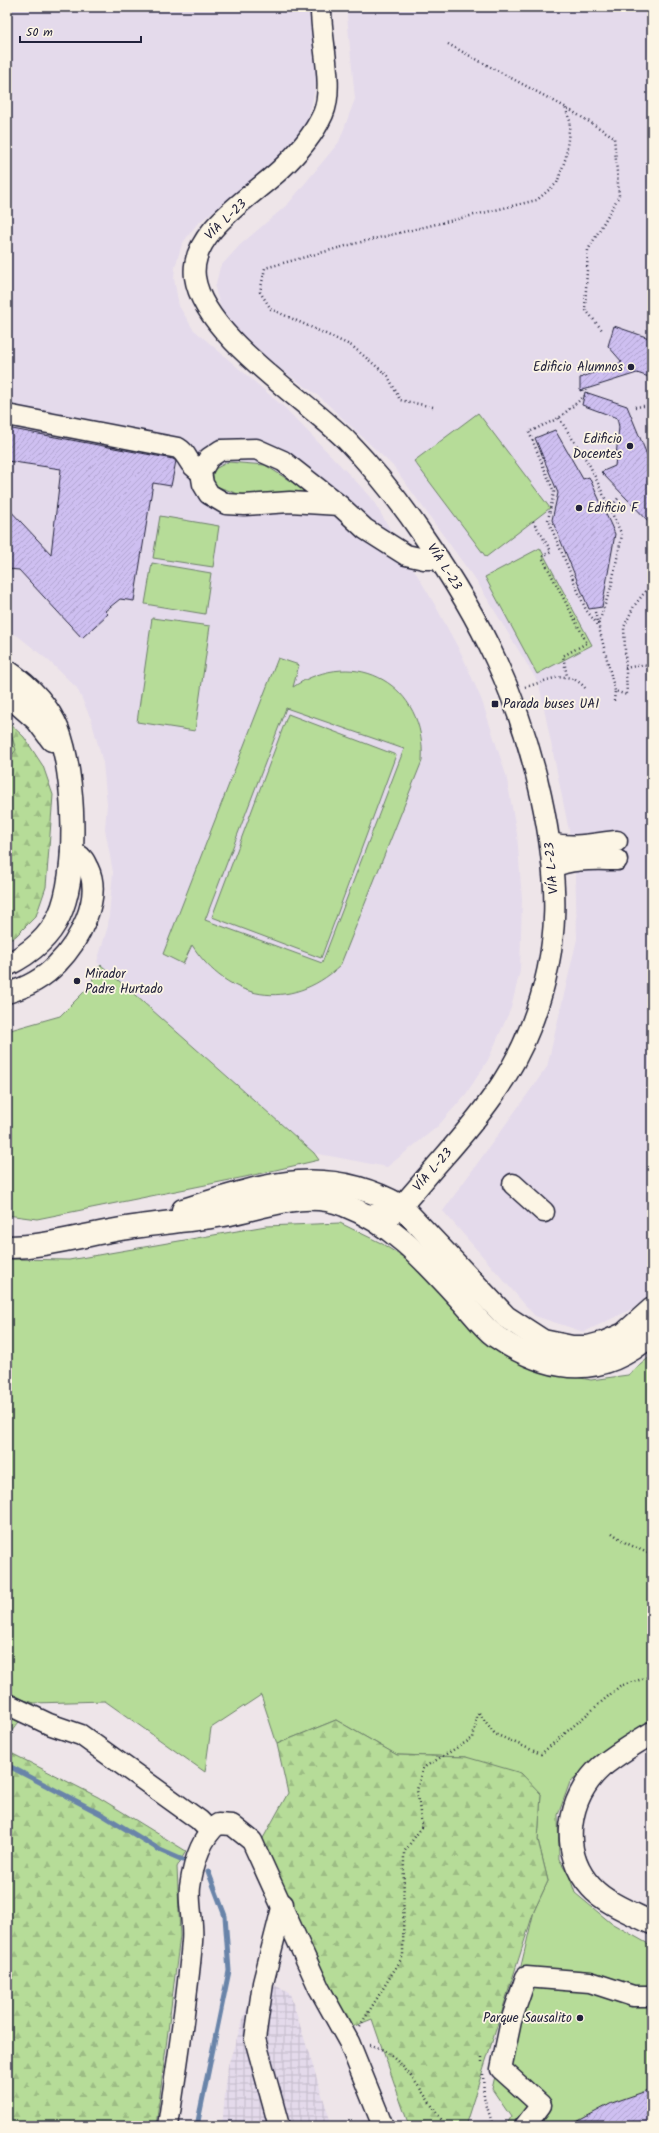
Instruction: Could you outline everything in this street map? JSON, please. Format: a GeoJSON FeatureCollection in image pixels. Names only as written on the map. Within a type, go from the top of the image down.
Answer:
{"type":"FeatureCollection","features":[{"type":"Feature","properties":{"kind":"main road"},"geometry":{"type":"LineString","coordinates":[[7,671],[29,688],[50,715],[63,746],[69,788],[71,852],[68,889],[59,917],[41,942],[30,951],[7,965]]}},
{"type":"Feature","properties":{"kind":"main road"},"geometry":{"type":"LineString","coordinates":[[7,694],[37,720],[58,748],[66,763]]}},
{"type":"Feature","properties":{"kind":"main road"},"geometry":{"type":"LineString","coordinates":[[123,1228],[279,1182],[304,1181],[355,1186],[388,1199],[401,1206],[506,1317],[544,1341],[572,1347],[588,1347],[603,1343],[624,1334],[652,1309]]}},
{"type":"Feature","properties":{"kind":"main road"},"geometry":{"type":"LineString","coordinates":[[7,1247],[123,1228],[226,1214],[267,1204],[298,1199],[321,1200],[343,1204],[365,1214],[399,1237],[431,1267],[494,1335],[534,1359],[567,1366],[593,1366],[615,1358],[641,1344],[652,1334]]}},
{"type":"Feature","properties":{"kind":"main road"},"geometry":{"type":"LineString","coordinates":[[652,1733],[601,1768],[586,1785],[575,1806],[570,1831],[572,1849],[578,1868],[592,1888],[619,1906],[652,1923]]}},
{"type":"Feature","properties":{"kind":"street","name":"VÍA L-23"},"geometry":{"type":"LineString","coordinates":[[321,7],[327,96],[324,112],[299,150],[282,168],[217,225],[201,244],[194,260],[195,279],[200,297],[213,320],[238,346],[346,440],[384,481],[439,559],[471,609],[511,692],[531,750],[551,843],[554,867],[554,922],[551,950],[539,1004],[515,1062],[489,1103],[472,1125],[401,1206],[391,1214],[383,1216],[365,1214]]}},
{"type":"Feature","properties":{"kind":"street"},"geometry":{"type":"LineString","coordinates":[[7,415],[178,448],[185,452],[192,467],[201,472]]}},
{"type":"Feature","properties":{"kind":"street"},"geometry":{"type":"LineString","coordinates":[[339,505],[290,502],[244,505],[226,504],[209,494],[203,484],[201,472],[209,458],[221,450],[256,449],[284,460],[339,505],[365,530],[385,540],[406,555],[424,559],[439,559]]}},
{"type":"Feature","properties":{"kind":"street"},"geometry":{"type":"LineString","coordinates":[[385,540],[413,521]]}},
{"type":"Feature","properties":{"kind":"street"},"geometry":{"type":"LineString","coordinates":[[551,843],[562,846],[575,846],[617,841]]}},
{"type":"Feature","properties":{"kind":"street"},"geometry":{"type":"LineString","coordinates":[[7,993],[29,985],[56,966],[67,954],[84,925],[92,893],[92,877],[82,858],[71,852]]}},
{"type":"Feature","properties":{"kind":"street"},"geometry":{"type":"LineString","coordinates":[[554,867],[564,862],[576,860],[617,860]]}},
{"type":"Feature","properties":{"kind":"street"},"geometry":{"type":"LineString","coordinates":[[513,1184],[544,1212]]}},
{"type":"Feature","properties":{"kind":"street","name":"VÍA L-23"},"geometry":{"type":"LineString","coordinates":[[399,1237],[395,1221],[401,1206]]}},
{"type":"Feature","properties":{"kind":"street"},"geometry":{"type":"LineString","coordinates":[[7,1704],[49,1724],[81,1735],[199,1820],[210,1831]]}},
{"type":"Feature","properties":{"kind":"street"},"geometry":{"type":"LineString","coordinates":[[168,2126],[188,1991],[193,1936],[190,1888],[197,1856],[210,1831],[218,1824],[232,1825],[252,1841],[319,1988],[350,2042],[383,2126]]}},
{"type":"Feature","properties":{"kind":"street"},"geometry":{"type":"LineString","coordinates":[[279,2126],[255,2039],[263,1982],[282,1904]]}},
{"type":"Feature","properties":{"kind":"street"},"geometry":{"type":"LineString","coordinates":[[524,2126],[541,2105],[501,2070],[511,2021],[526,1977],[590,1982],[633,1996],[652,1996]]}},
{"type":"Feature","properties":{"kind":"path"},"geometry":{"type":"LineString","coordinates":[[448,44],[565,107],[614,137],[618,196],[588,250],[585,309],[603,332]]}},
{"type":"Feature","properties":{"kind":"path"},"geometry":{"type":"LineString","coordinates":[[433,407],[400,400],[388,376],[352,346],[271,309],[260,292],[266,268],[353,244],[537,200],[557,183],[566,157],[570,121],[565,107]]}},
{"type":"Feature","properties":{"kind":"path"},"geometry":{"type":"LineString","coordinates":[[588,392],[559,418],[529,432],[554,492],[548,520],[586,610],[598,625]]}},
{"type":"Feature","properties":{"kind":"path"},"geometry":{"type":"LineString","coordinates":[[635,407],[652,405]]}},
{"type":"Feature","properties":{"kind":"path"},"geometry":{"type":"LineString","coordinates":[[559,418],[590,466],[622,535],[611,587],[598,625]]}},
{"type":"Feature","properties":{"kind":"path"},"geometry":{"type":"LineString","coordinates":[[610,509],[619,497]]}},
{"type":"Feature","properties":{"kind":"path"},"geometry":{"type":"LineString","coordinates":[[534,521],[551,551],[542,557],[587,643],[563,656],[567,676]]}},
{"type":"Feature","properties":{"kind":"path"},"geometry":{"type":"LineString","coordinates":[[615,691],[627,695],[624,627],[634,606],[652,583]]}},
{"type":"Feature","properties":{"kind":"path"},"geometry":{"type":"LineString","coordinates":[[595,612],[615,691],[614,701]]}},
{"type":"Feature","properties":{"kind":"path"},"geometry":{"type":"LineString","coordinates":[[626,668],[642,665],[652,668]]}},
{"type":"Feature","properties":{"kind":"path"},"geometry":{"type":"LineString","coordinates":[[511,692],[567,676],[579,681],[586,689]]}},
{"type":"Feature","properties":{"kind":"path"},"geometry":{"type":"LineString","coordinates":[[612,1533],[626,1543],[652,1555]]}},
{"type":"Feature","properties":{"kind":"path"},"geometry":{"type":"LineString","coordinates":[[446,2126],[397,2060],[377,2047],[350,2042],[402,1956],[404,1852],[422,1827],[417,1790],[423,1768],[473,1738],[478,1712],[495,1734],[541,1754],[620,1686],[652,1676]]}},
{"type":"Feature","properties":{"kind":"path"},"geometry":{"type":"LineString","coordinates":[[482,2057],[484,2097],[494,2126]]}},
{"type":"Feature","properties":{"kind":"shaded area"},"geometry":{"type":"Polygon","coordinates":[[[7,7],[311,7],[317,81],[307,123],[281,159],[197,224],[182,244],[175,267],[174,279],[179,306],[193,329],[285,408],[371,497],[435,605],[462,655],[482,701],[506,775],[517,834],[522,899],[520,971],[511,1008],[488,1060],[466,1094],[437,1127],[387,1167],[314,1153],[97,962],[108,926],[113,872],[105,829],[107,804],[103,763],[91,719],[77,688],[49,661],[18,636],[7,630],[7,7]]]}},
{"type":"Feature","properties":{"kind":"shaded area"},"geometry":{"type":"Polygon","coordinates":[[[350,7],[652,7],[652,1293],[632,1309],[584,1332],[535,1316],[443,1211],[547,1067],[577,939],[575,860],[539,684],[479,585],[394,467],[320,397],[252,349],[222,312],[215,288],[220,267],[240,245],[288,204],[339,142],[355,99],[347,16],[350,7]]]}},
{"type":"Feature","properties":{"kind":"shaded area"},"geometry":{"type":"Polygon","coordinates":[[[273,1984],[290,1994],[332,2126],[222,2126],[228,2065],[250,1999],[273,1984]]]}},
{"type":"Feature","properties":{"kind":"green space"},"geometry":{"type":"Polygon","coordinates":[[[478,413],[550,508],[486,557],[414,461],[478,413]]]}},
{"type":"Feature","properties":{"kind":"green space"},"geometry":{"type":"Polygon","coordinates":[[[228,462],[265,465],[309,493],[241,495],[213,485],[213,470],[228,462]]]}},
{"type":"Feature","properties":{"kind":"green space"},"geometry":{"type":"Polygon","coordinates":[[[160,516],[219,526],[213,567],[153,558],[160,516]]]}},
{"type":"Feature","properties":{"kind":"green space"},"geometry":{"type":"Polygon","coordinates":[[[540,548],[592,645],[537,674],[485,577],[540,548]]]}},
{"type":"Feature","properties":{"kind":"green space"},"geometry":{"type":"Polygon","coordinates":[[[152,563],[211,573],[205,614],[145,604],[152,563]]]}},
{"type":"Feature","properties":{"kind":"green space"},"geometry":{"type":"Polygon","coordinates":[[[152,618],[210,626],[195,731],[137,722],[152,618]]]}},
{"type":"Feature","properties":{"kind":"green space"},"geometry":{"type":"Polygon","coordinates":[[[278,658],[299,665],[293,687],[317,675],[340,670],[363,672],[383,680],[400,693],[413,711],[420,734],[422,761],[340,966],[321,981],[301,990],[281,994],[261,994],[241,988],[223,978],[207,964],[192,945],[183,964],[163,954],[278,658]],[[286,708],[205,920],[322,963],[404,749],[286,708]]]}},
{"type":"Feature","properties":{"kind":"green space"},"geometry":{"type":"Polygon","coordinates":[[[288,714],[396,755],[321,958],[212,917],[288,714]]]}},
{"type":"Feature","properties":{"kind":"green space"},"geometry":{"type":"Polygon","coordinates":[[[7,721],[16,750],[7,762],[7,721]]]}},
{"type":"Feature","properties":{"kind":"green space"},"geometry":{"type":"Polygon","coordinates":[[[7,721],[24,737],[43,766],[53,795],[46,887],[36,916],[16,936],[7,942],[7,762],[16,750],[7,721]]]}},
{"type":"Feature","properties":{"kind":"green space"},"geometry":{"type":"Polygon","coordinates":[[[101,965],[314,1153],[319,1160],[245,1177],[37,1219],[7,1215],[7,1031],[60,1016],[91,985],[95,971],[101,965]]]}},
{"type":"Feature","properties":{"kind":"green space"},"geometry":{"type":"Polygon","coordinates":[[[340,1223],[381,1243],[426,1272],[539,1370],[591,1380],[628,1375],[652,1355],[652,1724],[570,1782],[558,1815],[559,1859],[569,1875],[575,1893],[611,1923],[652,1946],[652,2126],[506,2126],[511,2117],[492,2089],[534,1911],[548,1881],[538,1840],[541,1794],[466,1757],[397,1755],[336,1720],[277,1744],[261,1695],[211,1728],[205,1772],[105,1701],[34,1703],[7,1695],[7,1259],[69,1260],[266,1226],[340,1223]]]}},
{"type":"Feature","properties":{"kind":"green space"},"geometry":{"type":"Polygon","coordinates":[[[7,1695],[34,1703],[7,1737],[7,1695]]]}},
{"type":"Feature","properties":{"kind":"green space"},"geometry":{"type":"Polygon","coordinates":[[[336,1720],[397,1755],[466,1757],[521,1773],[541,1794],[538,1840],[548,1881],[534,1911],[465,2126],[409,2126],[372,2019],[342,2031],[261,1842],[288,1793],[277,1744],[336,1720]]]}},
{"type":"Feature","properties":{"kind":"green space"},"geometry":{"type":"Polygon","coordinates":[[[7,1751],[98,1797],[186,1851],[177,1867],[180,1936],[156,2126],[7,2126],[7,1751]]]}},
{"type":"Feature","properties":{"kind":"building","name":"Edificio Alumnos"},"geometry":{"type":"Polygon","coordinates":[[[614,326],[652,339],[652,378],[637,373],[580,391],[580,378],[622,362],[608,346],[614,326]]]}},
{"type":"Feature","properties":{"kind":"building","name":"Edificio Docentes"},"geometry":{"type":"Polygon","coordinates":[[[585,392],[627,406],[652,467],[652,525],[601,472],[615,466],[619,427],[617,418],[582,405],[585,392]]]}},
{"type":"Feature","properties":{"kind":"building"},"geometry":{"type":"Polygon","coordinates":[[[7,428],[173,459],[176,461],[171,486],[153,483],[134,601],[120,599],[105,611],[108,614],[82,638],[19,570],[7,569],[7,507],[51,554],[61,469],[7,461],[7,428]]]}},
{"type":"Feature","properties":{"kind":"building","name":"Edificio F"},"geometry":{"type":"Polygon","coordinates":[[[555,430],[583,479],[589,477],[615,534],[602,607],[589,609],[552,520],[558,493],[535,438],[555,430]]]}},
{"type":"Feature","properties":{"kind":"building"},"geometry":{"type":"Polygon","coordinates":[[[652,2089],[652,2126],[569,2126],[612,2103],[652,2089]]]}},
{"type":"Feature","properties":{"kind":"waterway"},"geometry":{"type":"LineString","coordinates":[[7,1765],[103,1815],[160,1850],[183,1860]]}},
{"type":"Feature","properties":{"kind":"waterway"},"geometry":{"type":"LineString","coordinates":[[197,2126],[229,1971],[225,1916],[208,1871]]}},
{"type":"Feature","properties":{"kind":"place","name":"Edificio Alumnos"},"geometry":{"type":"Point","coordinates":[631,367]}},
{"type":"Feature","properties":{"kind":"place","name":"Edificio Docentes"},"geometry":{"type":"Point","coordinates":[630,446]}},
{"type":"Feature","properties":{"kind":"place","name":"Edificio F"},"geometry":{"type":"Point","coordinates":[579,508]}},
{"type":"Feature","properties":{"kind":"place","name":"Parada buses UAI"},"geometry":{"type":"Point","coordinates":[495,704]}},
{"type":"Feature","properties":{"kind":"place","name":"Mirador Padre Hurtado"},"geometry":{"type":"Point","coordinates":[77,981]}},
{"type":"Feature","properties":{"kind":"place","name":"Parque Sausalito"},"geometry":{"type":"Point","coordinates":[580,2018]}}]}
